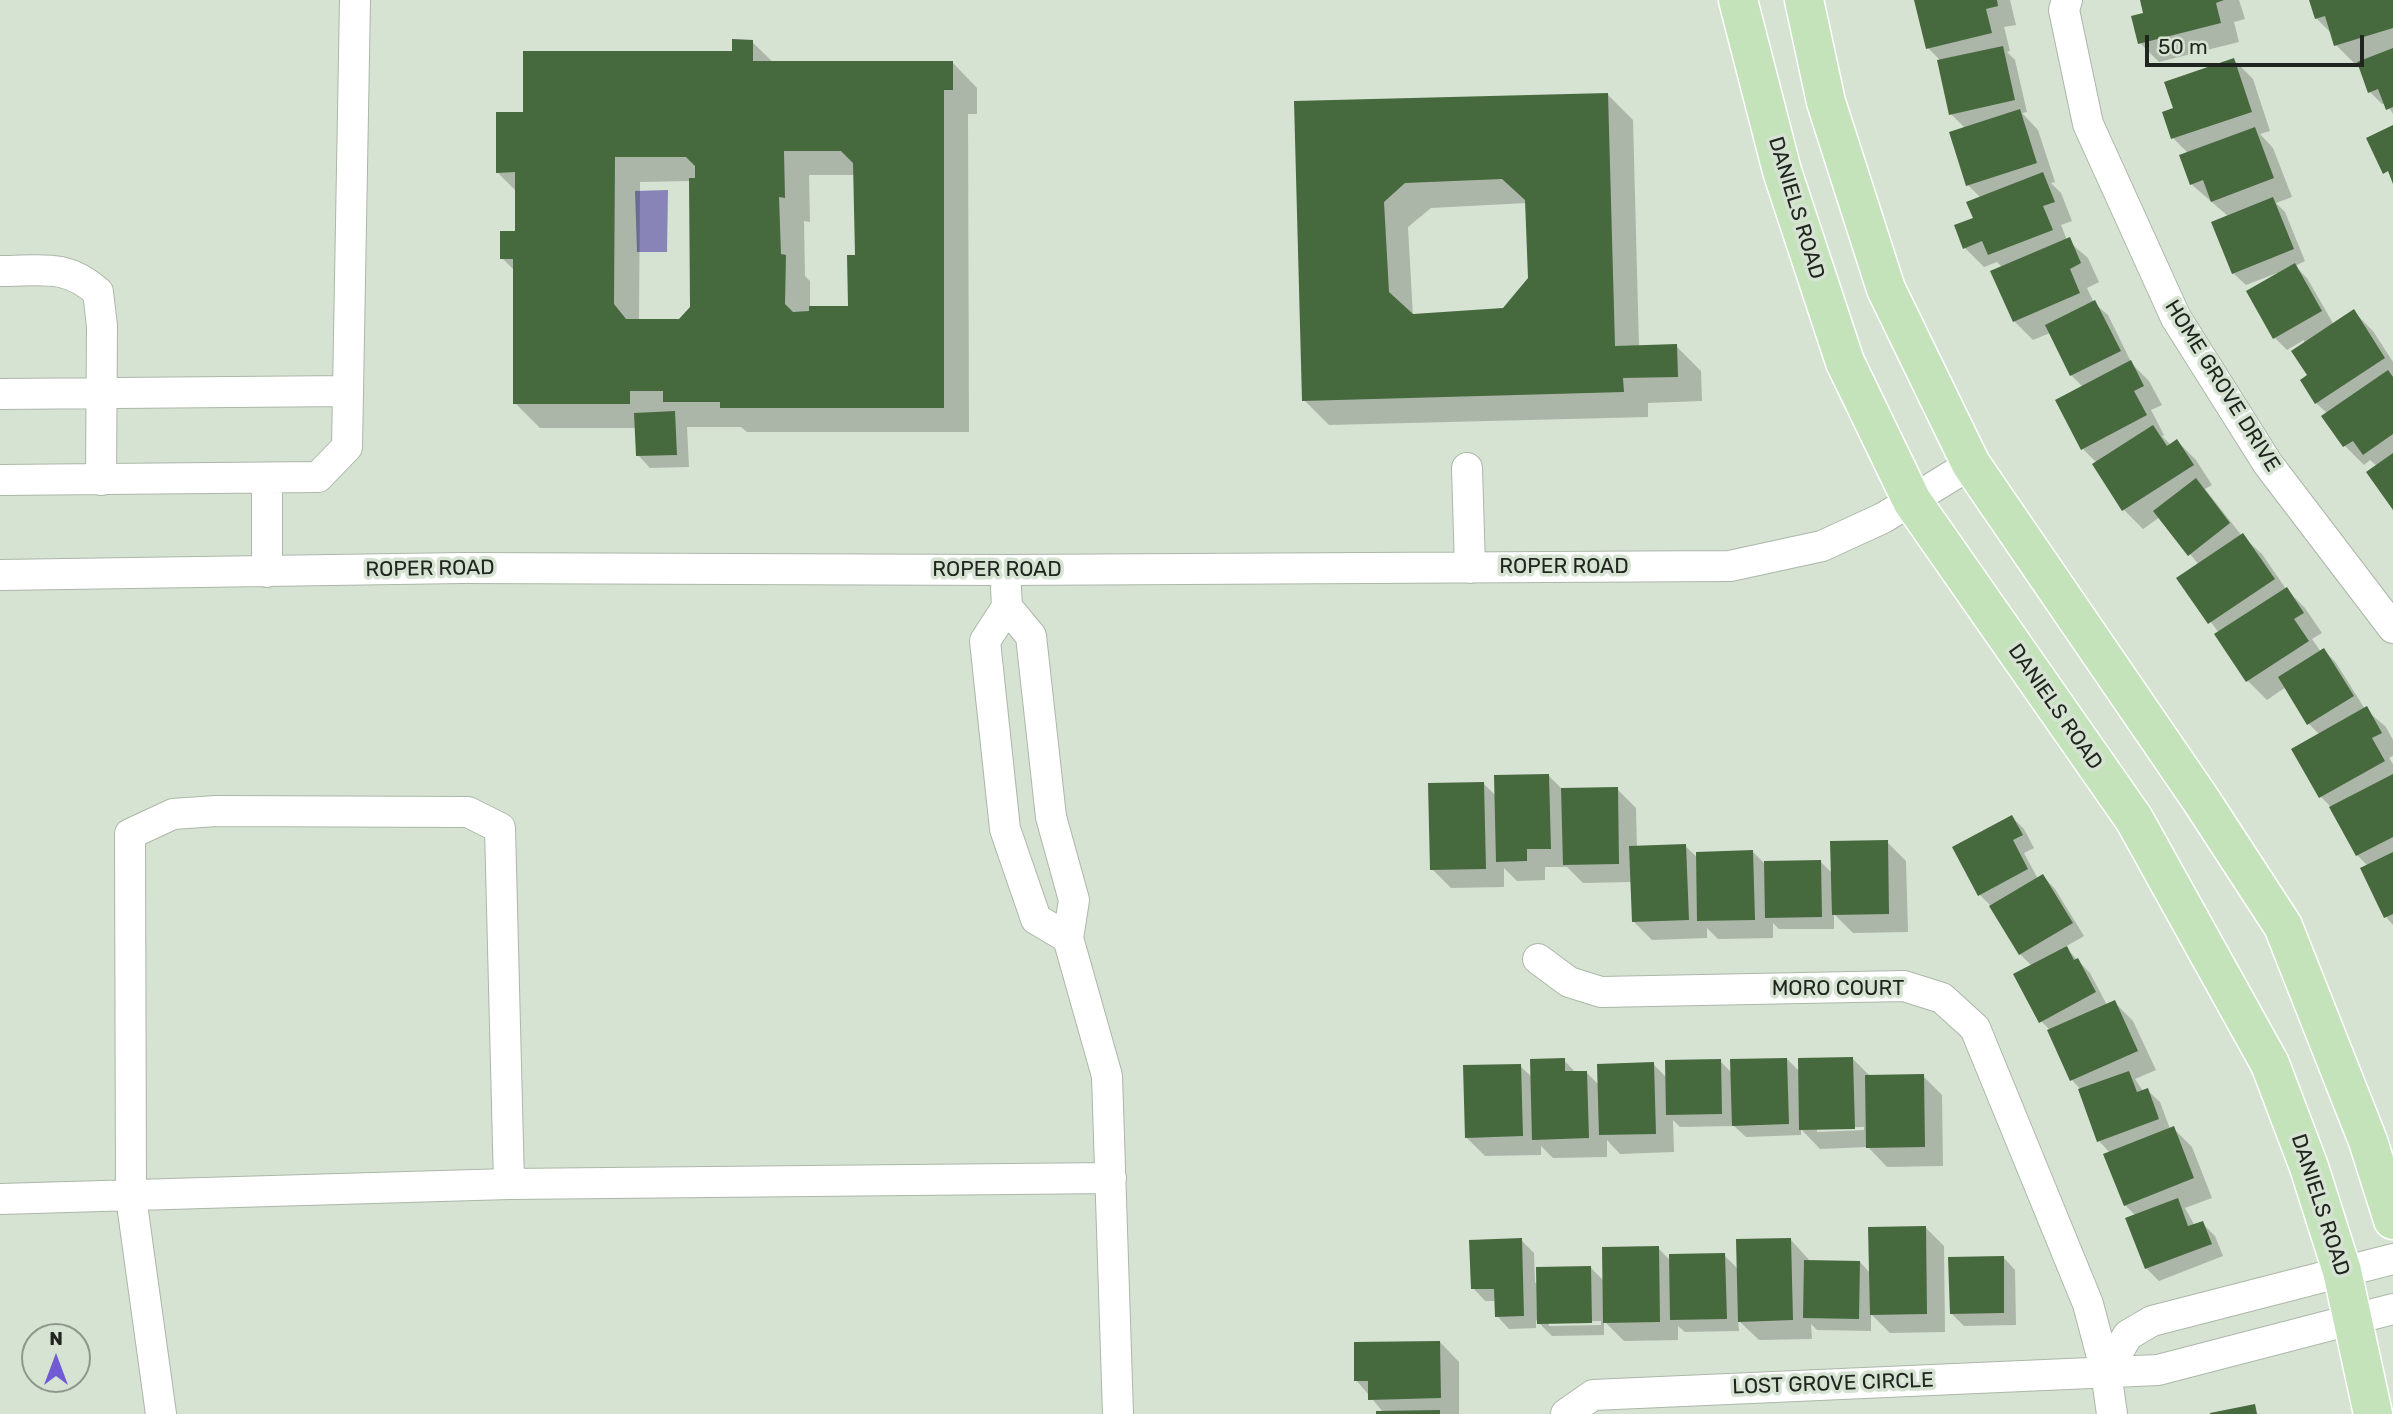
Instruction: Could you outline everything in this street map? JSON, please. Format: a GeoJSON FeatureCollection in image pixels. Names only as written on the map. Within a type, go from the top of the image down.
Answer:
{"type":"FeatureCollection","features":[{"type":"Feature","properties":{"kind":"main road","name":"DANIELS ROAD"},"geometry":{"type":"LineString","coordinates":[[1738,0],[1782,172],[1845,362],[1912,501],[2134,819],[2270,1064],[2309,1167],[2342,1271],[2373,1414]]}},
{"type":"Feature","properties":{"kind":"main road"},"geometry":{"type":"LineString","coordinates":[[1804,0],[1826,102],[1886,289],[1971,464],[2201,800],[2283,926],[2368,1141],[2393,1220]]}},
{"type":"Feature","properties":{"kind":"street"},"geometry":{"type":"LineString","coordinates":[[0,480],[318,477],[347,447],[355,0]]}},
{"type":"Feature","properties":{"kind":"street","name":"HOME GROVE DRIVE"},"geometry":{"type":"LineString","coordinates":[[2067,0],[2064,10],[2088,124],[2176,318],[2268,464],[2393,628]]}},
{"type":"Feature","properties":{"kind":"street"},"geometry":{"type":"LineString","coordinates":[[0,271],[58,271],[81,277],[98,292],[102,326],[101,480]]}},
{"type":"Feature","properties":{"kind":"street"},"geometry":{"type":"LineString","coordinates":[[0,394],[348,391]]}},
{"type":"Feature","properties":{"kind":"street","name":"ROPER ROAD"},"geometry":{"type":"LineString","coordinates":[[0,575],[463,568],[1005,570],[1730,566],[1822,547],[1912,501],[1971,464]]}},
{"type":"Feature","properties":{"kind":"street"},"geometry":{"type":"LineString","coordinates":[[1467,468],[1470,568]]}},
{"type":"Feature","properties":{"kind":"street"},"geometry":{"type":"LineString","coordinates":[[267,478],[267,572]]}},
{"type":"Feature","properties":{"kind":"street"},"geometry":{"type":"LineString","coordinates":[[1005,570],[1007,607],[985,641],[1005,829],[1036,919],[1068,938]]}},
{"type":"Feature","properties":{"kind":"street"},"geometry":{"type":"LineString","coordinates":[[1007,607],[1031,636],[1051,817],[1074,900],[1068,938],[1107,1076],[1118,1414]]}},
{"type":"Feature","properties":{"kind":"street"},"geometry":{"type":"LineString","coordinates":[[161,1414],[131,1197],[130,834],[173,814],[216,811],[468,812],[500,828],[509,1184]]}},
{"type":"Feature","properties":{"kind":"street"},"geometry":{"type":"LineString","coordinates":[[1005,829],[1051,817]]}},
{"type":"Feature","properties":{"kind":"street","name":"MORO COURT"},"geometry":{"type":"LineString","coordinates":[[1538,959],[1569,982],[1601,992],[1905,986],[1942,998],[1975,1028],[2088,1304],[2106,1372]]}},
{"type":"Feature","properties":{"kind":"street"},"geometry":{"type":"LineString","coordinates":[[0,1199],[509,1184],[1111,1178]]}},
{"type":"Feature","properties":{"kind":"street"},"geometry":{"type":"LineString","coordinates":[[2112,1414],[2106,1372],[2127,1335],[2152,1321],[2393,1259]]}},
{"type":"Feature","properties":{"kind":"street","name":"LOST GROVE CIRCLE"},"geometry":{"type":"LineString","coordinates":[[1566,1414],[1593,1395],[2158,1370],[2393,1309]]}},
{"type":"Feature","properties":{"kind":"shaded area"},"geometry":{"type":"Polygon","coordinates":[[[668,190],[667,252],[637,252],[635,191],[668,190]]]}},
{"type":"Feature","properties":{"kind":"building"},"geometry":{"type":"Polygon","coordinates":[[[1914,0],[1997,0],[1998,6],[1986,9],[1992,33],[1926,49],[1914,0]]]}},
{"type":"Feature","properties":{"kind":"building"},"geometry":{"type":"Polygon","coordinates":[[[2140,0],[2224,0],[2216,3],[2221,23],[2138,44],[2131,16],[2143,13],[2140,0]]]}},
{"type":"Feature","properties":{"kind":"building"},"geometry":{"type":"Polygon","coordinates":[[[2309,0],[2393,0],[2393,28],[2334,46],[2325,16],[2315,19],[2309,0]]]}},
{"type":"Feature","properties":{"kind":"building"},"geometry":{"type":"Polygon","coordinates":[[[732,39],[753,40],[753,61],[953,61],[953,90],[944,90],[944,408],[720,408],[720,402],[663,402],[663,391],[630,391],[630,404],[513,404],[513,259],[500,259],[500,231],[515,231],[515,172],[496,173],[496,112],[523,112],[523,51],[732,51],[732,39]],[[784,151],[785,198],[779,197],[781,254],[786,255],[785,304],[793,312],[809,311],[809,306],[848,306],[847,255],[855,255],[853,163],[841,151],[784,151]],[[615,157],[614,304],[626,319],[679,319],[690,307],[689,178],[695,178],[695,166],[686,157],[615,157]]]}},
{"type":"Feature","properties":{"kind":"building"},"geometry":{"type":"Polygon","coordinates":[[[2003,46],[2015,100],[1949,115],[1937,60],[2003,46]]]}},
{"type":"Feature","properties":{"kind":"building"},"geometry":{"type":"Polygon","coordinates":[[[2393,48],[2393,107],[2386,110],[2378,89],[2368,93],[2357,62],[2393,48]]]}},
{"type":"Feature","properties":{"kind":"building"},"geometry":{"type":"Polygon","coordinates":[[[2234,58],[2252,112],[2171,139],[2162,112],[2173,108],[2164,82],[2234,58]]]}},
{"type":"Feature","properties":{"kind":"building"},"geometry":{"type":"Polygon","coordinates":[[[1608,93],[1615,346],[1677,344],[1678,377],[1623,378],[1624,392],[1302,401],[1294,101],[1608,93]],[[1502,179],[1405,183],[1384,202],[1389,292],[1413,314],[1503,308],[1528,278],[1525,200],[1502,179]]]}},
{"type":"Feature","properties":{"kind":"building"},"geometry":{"type":"Polygon","coordinates":[[[2020,109],[2037,163],[1966,186],[1949,132],[2020,109]]]}},
{"type":"Feature","properties":{"kind":"building"},"geometry":{"type":"Polygon","coordinates":[[[2393,125],[2393,184],[2388,171],[2383,174],[2366,138],[2393,125]]]}},
{"type":"Feature","properties":{"kind":"building"},"geometry":{"type":"Polygon","coordinates":[[[2255,127],[2274,178],[2211,202],[2203,180],[2190,185],[2179,155],[2255,127]]]}},
{"type":"Feature","properties":{"kind":"building"},"geometry":{"type":"Polygon","coordinates":[[[2043,172],[2055,202],[2043,206],[2053,230],[1988,255],[1982,241],[1963,249],[1954,225],[1973,218],[1966,202],[2043,172]]]}},
{"type":"Feature","properties":{"kind":"building"},"geometry":{"type":"Polygon","coordinates":[[[2273,197],[2294,249],[2232,274],[2211,222],[2273,197]]]}},
{"type":"Feature","properties":{"kind":"building"},"geometry":{"type":"Polygon","coordinates":[[[2070,237],[2081,263],[2070,269],[2080,293],[2013,322],[1990,271],[2070,237]]]}},
{"type":"Feature","properties":{"kind":"building"},"geometry":{"type":"Polygon","coordinates":[[[2295,263],[2322,311],[2273,339],[2246,291],[2295,263]]]}},
{"type":"Feature","properties":{"kind":"building"},"geometry":{"type":"Polygon","coordinates":[[[2095,300],[2121,351],[2070,376],[2045,325],[2095,300]]]}},
{"type":"Feature","properties":{"kind":"building"},"geometry":{"type":"Polygon","coordinates":[[[2354,309],[2385,358],[2315,404],[2300,380],[2307,375],[2291,351],[2354,309]]]}},
{"type":"Feature","properties":{"kind":"building"},"geometry":{"type":"Polygon","coordinates":[[[2131,360],[2144,386],[2134,391],[2147,415],[2081,450],[2055,400],[2131,360]]]}},
{"type":"Feature","properties":{"kind":"building"},"geometry":{"type":"Polygon","coordinates":[[[2388,370],[2393,377],[2393,434],[2363,455],[2353,441],[2343,447],[2321,416],[2388,370]]]}},
{"type":"Feature","properties":{"kind":"building"},"geometry":{"type":"Polygon","coordinates":[[[675,411],[677,455],[636,456],[634,413],[675,411]]]}},
{"type":"Feature","properties":{"kind":"building"},"geometry":{"type":"Polygon","coordinates":[[[2153,425],[2167,446],[2177,439],[2194,465],[2122,511],[2092,464],[2153,425]]]}},
{"type":"Feature","properties":{"kind":"building"},"geometry":{"type":"Polygon","coordinates":[[[2393,453],[2393,510],[2366,472],[2393,453]]]}},
{"type":"Feature","properties":{"kind":"building"},"geometry":{"type":"Polygon","coordinates":[[[2196,478],[2230,523],[2188,556],[2153,511],[2196,478]]]}},
{"type":"Feature","properties":{"kind":"building"},"geometry":{"type":"Polygon","coordinates":[[[2243,533],[2275,579],[2208,624],[2176,578],[2243,533]]]}},
{"type":"Feature","properties":{"kind":"building"},"geometry":{"type":"Polygon","coordinates":[[[2287,587],[2304,613],[2294,619],[2309,641],[2246,682],[2214,634],[2287,587]]]}},
{"type":"Feature","properties":{"kind":"building"},"geometry":{"type":"Polygon","coordinates":[[[2324,648],[2354,696],[2307,725],[2278,677],[2324,648]]]}},
{"type":"Feature","properties":{"kind":"building"},"geometry":{"type":"Polygon","coordinates":[[[2367,706],[2382,733],[2372,738],[2385,761],[2319,798],[2291,749],[2367,706]]]}},
{"type":"Feature","properties":{"kind":"building"},"geometry":{"type":"Polygon","coordinates":[[[1549,774],[1551,849],[1527,849],[1527,861],[1496,862],[1494,775],[1549,774]]]}},
{"type":"Feature","properties":{"kind":"building"},"geometry":{"type":"Polygon","coordinates":[[[2393,774],[2393,837],[2356,856],[2329,807],[2393,774]]]}},
{"type":"Feature","properties":{"kind":"building"},"geometry":{"type":"Polygon","coordinates":[[[1484,782],[1486,869],[1430,870],[1428,783],[1484,782]]]}},
{"type":"Feature","properties":{"kind":"building"},"geometry":{"type":"Polygon","coordinates":[[[1618,787],[1619,864],[1563,865],[1561,788],[1618,787]]]}},
{"type":"Feature","properties":{"kind":"building"},"geometry":{"type":"Polygon","coordinates":[[[2012,815],[2023,835],[2013,840],[2028,869],[1978,896],[1952,847],[2012,815]]]}},
{"type":"Feature","properties":{"kind":"building"},"geometry":{"type":"Polygon","coordinates":[[[1888,840],[1889,914],[1832,915],[1830,841],[1888,840]]]}},
{"type":"Feature","properties":{"kind":"building"},"geometry":{"type":"Polygon","coordinates":[[[1686,844],[1689,920],[1632,922],[1629,846],[1686,844]]]}},
{"type":"Feature","properties":{"kind":"building"},"geometry":{"type":"Polygon","coordinates":[[[1753,850],[1755,920],[1697,921],[1696,852],[1753,850]]]}},
{"type":"Feature","properties":{"kind":"building"},"geometry":{"type":"Polygon","coordinates":[[[2393,852],[2393,914],[2384,918],[2360,868],[2393,852]]]}},
{"type":"Feature","properties":{"kind":"building"},"geometry":{"type":"Polygon","coordinates":[[[1821,860],[1822,917],[1765,918],[1764,861],[1821,860]]]}},
{"type":"Feature","properties":{"kind":"building"},"geometry":{"type":"Polygon","coordinates":[[[2043,874],[2073,923],[2019,955],[1989,906],[2043,874]]]}},
{"type":"Feature","properties":{"kind":"building"},"geometry":{"type":"Polygon","coordinates":[[[2067,946],[2074,960],[2078,958],[2096,992],[2039,1023],[2013,974],[2067,946]]]}},
{"type":"Feature","properties":{"kind":"building"},"geometry":{"type":"Polygon","coordinates":[[[2115,1000],[2138,1051],[2070,1081],[2047,1030],[2115,1000]]]}},
{"type":"Feature","properties":{"kind":"building"},"geometry":{"type":"Polygon","coordinates":[[[1853,1057],[1855,1129],[1799,1130],[1798,1058],[1853,1057]]]}},
{"type":"Feature","properties":{"kind":"building"},"geometry":{"type":"Polygon","coordinates":[[[1565,1058],[1565,1071],[1587,1071],[1589,1138],[1532,1140],[1530,1059],[1565,1058]]]}},
{"type":"Feature","properties":{"kind":"building"},"geometry":{"type":"Polygon","coordinates":[[[1787,1058],[1789,1124],[1732,1126],[1730,1059],[1787,1058]]]}},
{"type":"Feature","properties":{"kind":"building"},"geometry":{"type":"Polygon","coordinates":[[[1721,1059],[1722,1114],[1666,1115],[1665,1060],[1721,1059]]]}},
{"type":"Feature","properties":{"kind":"building"},"geometry":{"type":"Polygon","coordinates":[[[1654,1062],[1656,1134],[1599,1135],[1597,1064],[1654,1062]]]}},
{"type":"Feature","properties":{"kind":"building"},"geometry":{"type":"Polygon","coordinates":[[[1521,1064],[1523,1136],[1465,1138],[1463,1065],[1521,1064]]]}},
{"type":"Feature","properties":{"kind":"building"},"geometry":{"type":"Polygon","coordinates":[[[2129,1071],[2137,1092],[2148,1088],[2159,1119],[2097,1142],[2078,1089],[2129,1071]]]}},
{"type":"Feature","properties":{"kind":"building"},"geometry":{"type":"Polygon","coordinates":[[[1924,1074],[1925,1147],[1866,1148],[1865,1075],[1924,1074]]]}},
{"type":"Feature","properties":{"kind":"building"},"geometry":{"type":"Polygon","coordinates":[[[2174,1126],[2194,1178],[2124,1206],[2103,1154],[2174,1126]]]}},
{"type":"Feature","properties":{"kind":"building"},"geometry":{"type":"Polygon","coordinates":[[[2178,1198],[2188,1226],[2203,1221],[2212,1244],[2145,1269],[2125,1218],[2178,1198]]]}},
{"type":"Feature","properties":{"kind":"building"},"geometry":{"type":"Polygon","coordinates":[[[1926,1226],[1927,1314],[1870,1315],[1868,1227],[1926,1226]]]}},
{"type":"Feature","properties":{"kind":"building"},"geometry":{"type":"Polygon","coordinates":[[[1522,1238],[1524,1316],[1495,1317],[1494,1289],[1471,1289],[1469,1240],[1522,1238]]]}},
{"type":"Feature","properties":{"kind":"building"},"geometry":{"type":"Polygon","coordinates":[[[1791,1238],[1793,1320],[1738,1322],[1736,1239],[1791,1238]]]}},
{"type":"Feature","properties":{"kind":"building"},"geometry":{"type":"Polygon","coordinates":[[[1659,1246],[1660,1322],[1603,1323],[1602,1247],[1659,1246]]]}},
{"type":"Feature","properties":{"kind":"building"},"geometry":{"type":"Polygon","coordinates":[[[1725,1253],[1727,1319],[1670,1320],[1669,1254],[1725,1253]]]}},
{"type":"Feature","properties":{"kind":"building"},"geometry":{"type":"Polygon","coordinates":[[[2004,1256],[2004,1313],[1950,1314],[1948,1257],[2004,1256]]]}},
{"type":"Feature","properties":{"kind":"building"},"geometry":{"type":"Polygon","coordinates":[[[1804,1260],[1860,1261],[1859,1319],[1803,1318],[1804,1260]]]}},
{"type":"Feature","properties":{"kind":"building"},"geometry":{"type":"Polygon","coordinates":[[[1591,1266],[1592,1323],[1537,1324],[1536,1267],[1591,1266]]]}},
{"type":"Feature","properties":{"kind":"building"},"geometry":{"type":"Polygon","coordinates":[[[1440,1341],[1441,1398],[1368,1400],[1368,1381],[1354,1381],[1354,1342],[1440,1341]]]}},
{"type":"Feature","properties":{"kind":"building"},"geometry":{"type":"Polygon","coordinates":[[[2255,1404],[2257,1414],[2210,1414],[2210,1413],[2255,1404]]]}},
{"type":"Feature","properties":{"kind":"building"},"geometry":{"type":"Polygon","coordinates":[[[1440,1410],[1440,1414],[1376,1414],[1376,1411],[1440,1410]]]}}]}
